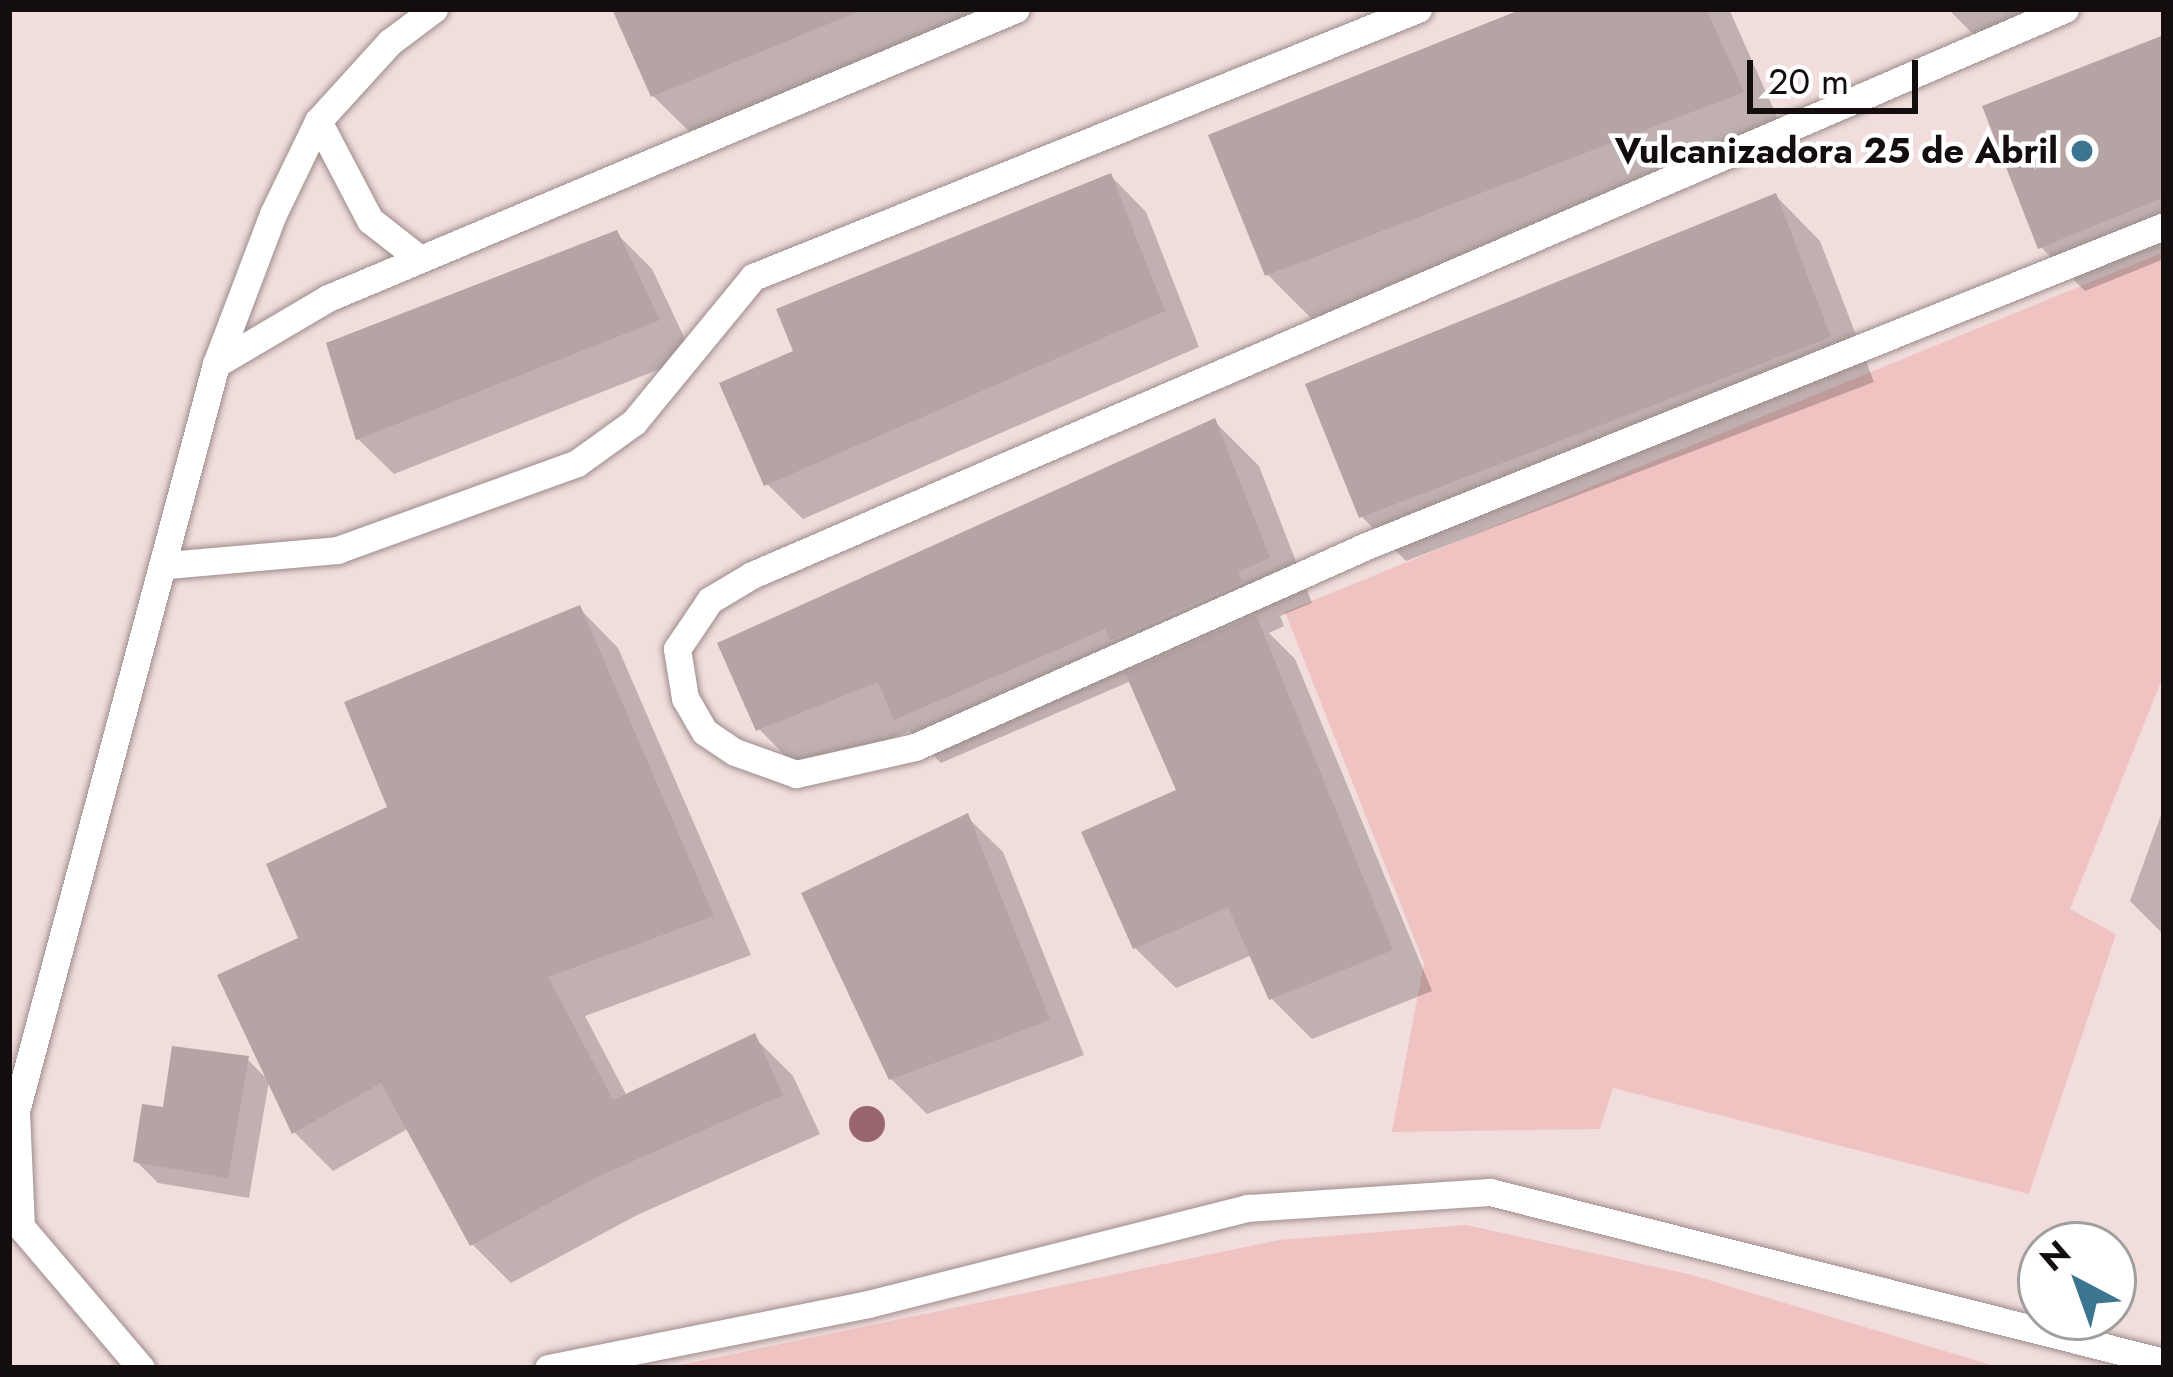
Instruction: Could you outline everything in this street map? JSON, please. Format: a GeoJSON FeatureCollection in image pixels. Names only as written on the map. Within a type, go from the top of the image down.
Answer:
{"type":"FeatureCollection","features":[{"type":"Feature","properties":{"kind":"lane"},"geometry":{"type":"LineString","coordinates":[[141,1368],[21,1227],[16,1112],[167,565],[216,364],[273,214],[318,121],[390,42],[434,9]]}},
{"type":"Feature","properties":{"kind":"lane"},"geometry":{"type":"LineString","coordinates":[[216,364],[328,298],[1016,9]]}},
{"type":"Feature","properties":{"kind":"lane"},"geometry":{"type":"LineString","coordinates":[[167,565],[337,550],[577,463],[634,422],[753,278],[1418,9]]}},
{"type":"Feature","properties":{"kind":"lane"},"geometry":{"type":"LineString","coordinates":[[2066,9],[752,575],[710,600],[676,649],[685,698],[720,742],[796,774],[915,747],[1360,548],[2164,226]]}},
{"type":"Feature","properties":{"kind":"lane"},"geometry":{"type":"LineString","coordinates":[[318,121],[370,220],[420,260]]}},
{"type":"Feature","properties":{"kind":"lane"},"geometry":{"type":"LineString","coordinates":[[548,1368],[868,1304],[1248,1208],[1490,1192],[2164,1362]]}},
{"type":"Feature","properties":{"kind":"shaded area"},"geometry":{"type":"Polygon","coordinates":[[[2164,252],[2164,674],[2070,909],[2116,934],[2029,1194],[1613,1088],[1600,1129],[1392,1132],[1424,963],[1285,612],[2164,252]]]}},
{"type":"Feature","properties":{"kind":"shaded area"},"geometry":{"type":"Polygon","coordinates":[[[1466,1225],[1692,1275],[2001,1368],[666,1368],[1279,1240],[1466,1225]]]}},
{"type":"Feature","properties":{"kind":"building"},"geometry":{"type":"Polygon","coordinates":[[[612,9],[862,9],[862,10],[651,97],[612,9]]]}},
{"type":"Feature","properties":{"kind":"building"},"geometry":{"type":"Polygon","coordinates":[[[1522,9],[1706,9],[1744,92],[1265,276],[1208,135],[1522,9]]]}},
{"type":"Feature","properties":{"kind":"building","name":"Vulcanizadora 25 de Abril"},"geometry":{"type":"Polygon","coordinates":[[[2164,35],[2164,197],[2038,249],[1982,106],[2164,35]]]}},
{"type":"Feature","properties":{"kind":"building"},"geometry":{"type":"Polygon","coordinates":[[[1111,173],[1165,311],[764,486],[719,383],[793,351],[776,309],[1111,173]]]}},
{"type":"Feature","properties":{"kind":"building"},"geometry":{"type":"Polygon","coordinates":[[[1776,193],[1831,337],[1359,518],[1305,384],[1776,193]]]}},
{"type":"Feature","properties":{"kind":"building"},"geometry":{"type":"Polygon","coordinates":[[[617,230],[660,320],[356,440],[326,343],[617,230]]]}},
{"type":"Feature","properties":{"kind":"building"},"geometry":{"type":"Polygon","coordinates":[[[1215,418],[1270,558],[1238,572],[1242,581],[1110,640],[1105,629],[894,720],[878,682],[756,731],[717,643],[1215,418]]]}},
{"type":"Feature","properties":{"kind":"building"},"geometry":{"type":"Polygon","coordinates":[[[580,605],[714,916],[548,977],[613,1100],[755,1033],[783,1095],[597,1177],[470,1246],[381,1083],[292,1134],[217,975],[298,938],[266,864],[387,807],[344,702],[580,605]]]}},
{"type":"Feature","properties":{"kind":"building"},"geometry":{"type":"Polygon","coordinates":[[[1256,615],[1393,950],[1269,1000],[1228,907],[1133,949],[1081,832],[1176,790],[1125,673],[1256,615]]]}},
{"type":"Feature","properties":{"kind":"building"},"geometry":{"type":"Polygon","coordinates":[[[968,813],[1050,1020],[889,1080],[801,893],[968,813]]]}},
{"type":"Feature","properties":{"kind":"building"},"geometry":{"type":"Polygon","coordinates":[[[172,1046],[249,1056],[228,1178],[133,1162],[142,1104],[163,1107],[172,1046]]]}},
{"type":"Feature","properties":{"kind":"place","name":"Vulcanizadora 25 de Abril"},"geometry":{"type":"Point","coordinates":[2082,151]}}]}
